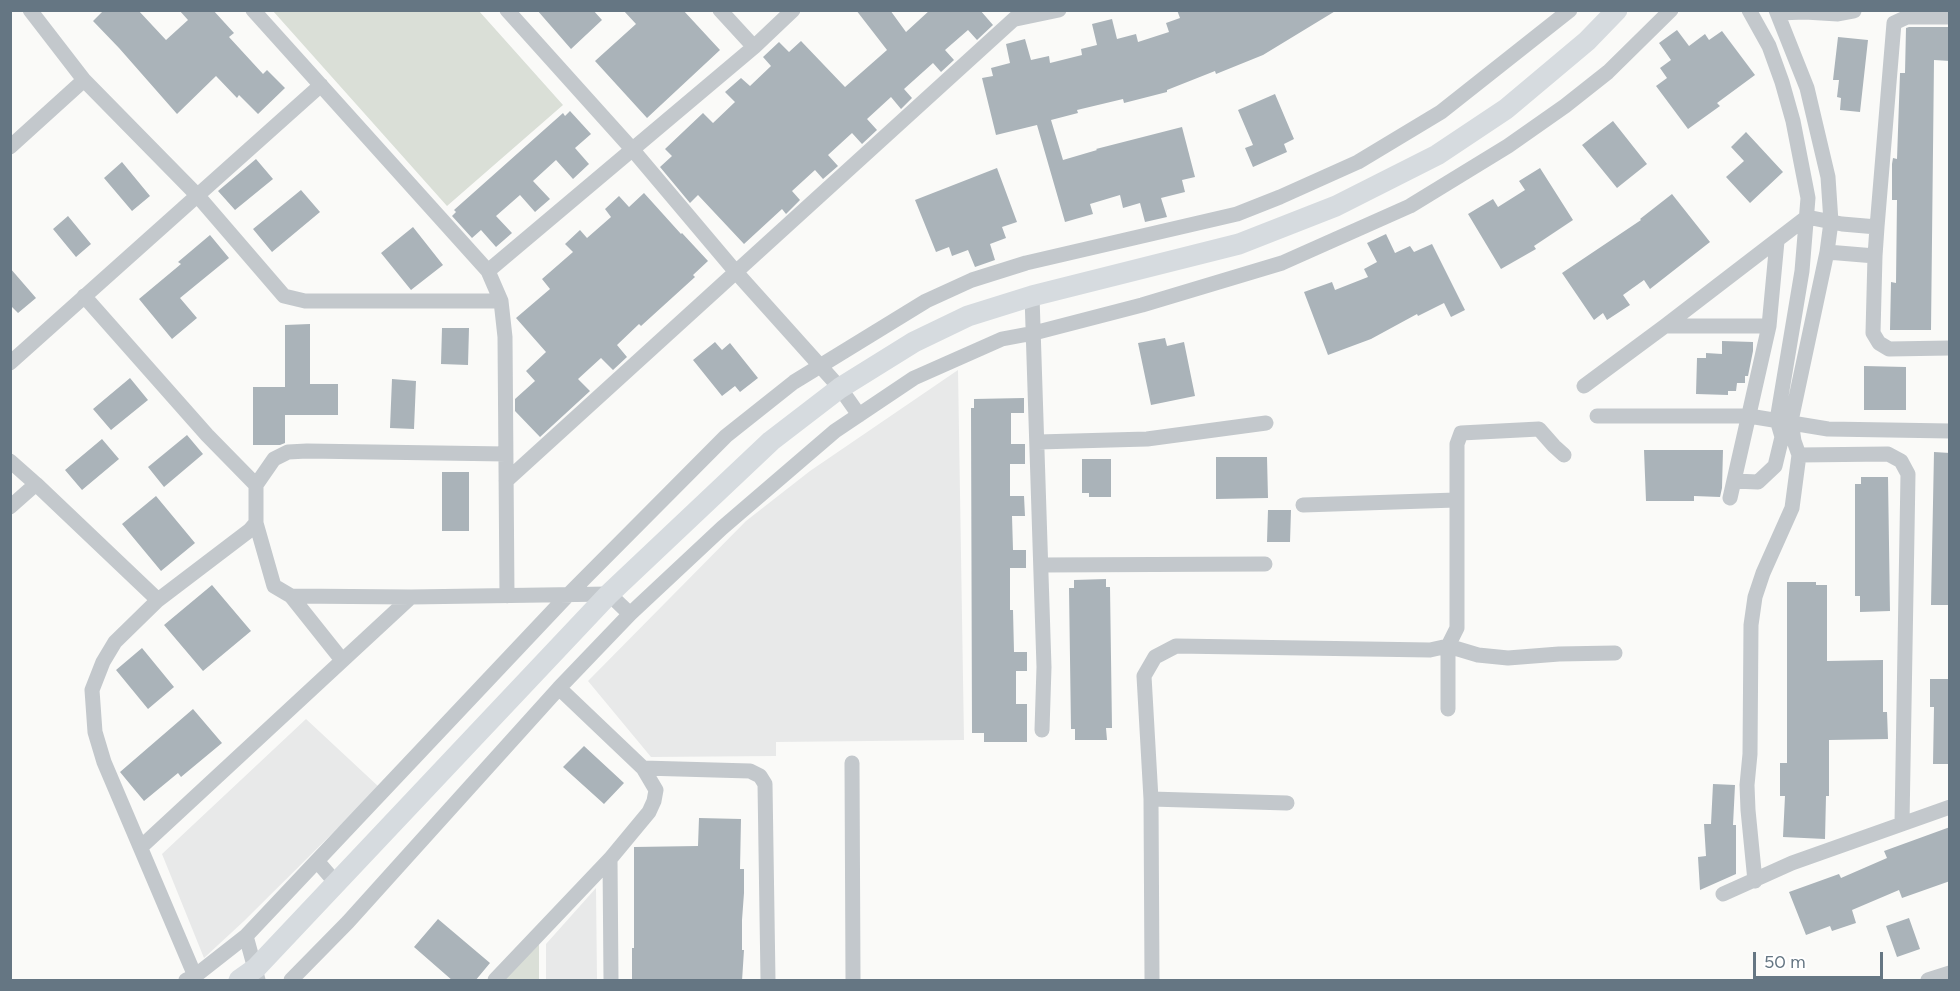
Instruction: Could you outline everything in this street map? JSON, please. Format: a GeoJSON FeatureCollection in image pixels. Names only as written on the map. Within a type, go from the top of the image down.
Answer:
{"type":"FeatureCollection","features":[{"type":"Feature","properties":{"kind":"street"},"geometry":{"type":"LineString","coordinates":[[30,10],[84,80],[197,195],[284,296],[305,301],[501,301]]}},
{"type":"Feature","properties":{"kind":"street"},"geometry":{"type":"LineString","coordinates":[[253,10],[488,271],[501,301],[505,337],[507,596]]}},
{"type":"Feature","properties":{"kind":"street"},"geometry":{"type":"LineString","coordinates":[[507,10],[632,149],[735,272],[840,388],[859,415]]}},
{"type":"Feature","properties":{"kind":"street"},"geometry":{"type":"LineString","coordinates":[[720,10],[754,47]]}},
{"type":"Feature","properties":{"kind":"street"},"geometry":{"type":"LineString","coordinates":[[488,271],[754,47],[793,10]]}},
{"type":"Feature","properties":{"kind":"street"},"geometry":{"type":"LineString","coordinates":[[506,481],[1020,15],[1059,10]]}},
{"type":"Feature","properties":{"kind":"street"},"geometry":{"type":"LineString","coordinates":[[256,523],[158,600],[115,642],[103,662],[92,690],[95,732],[105,762],[141,847],[190,978],[246,936],[568,595],[726,436],[762,406],[819,366],[926,301],[972,280],[1026,263],[1237,214],[1358,162],[1441,112],[1570,10]]}},
{"type":"Feature","properties":{"kind":"street"},"geometry":{"type":"LineString","coordinates":[[251,977],[609,594],[771,441],[840,388],[914,342],[968,316],[1032,296],[1239,244],[1336,206],[1437,156],[1506,110],[1587,41],[1617,10]]}},
{"type":"Feature","properties":{"kind":"street"},"geometry":{"type":"LineString","coordinates":[[291,981],[401,864],[559,688],[630,614],[722,528],[835,431],[914,378],[1002,339],[1142,305],[1282,263],[1410,206],[1508,146],[1565,106],[1608,72],[1671,10]]}},
{"type":"Feature","properties":{"kind":"street"},"geometry":{"type":"LineString","coordinates":[[1734,481],[1758,482],[1774,466],[1782,437],[1802,271],[1808,198],[1793,121],[1782,82],[1769,46],[1749,10]]}},
{"type":"Feature","properties":{"kind":"street"},"geometry":{"type":"LineString","coordinates":[[1755,881],[1747,785],[1750,754],[1751,625],[1755,597],[1763,573],[1792,508],[1799,455],[1784,421],[1827,252],[1831,222],[1828,177],[1810,99],[1777,12],[1838,14],[1854,11]]}},
{"type":"Feature","properties":{"kind":"street"},"geometry":{"type":"LineString","coordinates":[[1950,17],[1907,17],[1894,23],[1877,226],[1873,333],[1879,343],[1888,349],[1950,348]]}},
{"type":"Feature","properties":{"kind":"street"},"geometry":{"type":"LineString","coordinates":[[10,147],[84,80]]}},
{"type":"Feature","properties":{"kind":"street"},"geometry":{"type":"LineString","coordinates":[[10,363],[321,85]]}},
{"type":"Feature","properties":{"kind":"street"},"geometry":{"type":"LineString","coordinates":[[1807,217],[1831,222],[1877,226]]}},
{"type":"Feature","properties":{"kind":"street"},"geometry":{"type":"LineString","coordinates":[[1584,386],[1807,217]]}},
{"type":"Feature","properties":{"kind":"street"},"geometry":{"type":"LineString","coordinates":[[1730,498],[1770,326],[1777,241]]}},
{"type":"Feature","properties":{"kind":"street"},"geometry":{"type":"LineString","coordinates":[[1827,252],[1875,256]]}},
{"type":"Feature","properties":{"kind":"street"},"geometry":{"type":"LineString","coordinates":[[84,296],[207,435],[256,485]]}},
{"type":"Feature","properties":{"kind":"street"},"geometry":{"type":"LineString","coordinates":[[1032,296],[1042,565],[1044,667],[1042,730]]}},
{"type":"Feature","properties":{"kind":"street"},"geometry":{"type":"LineString","coordinates":[[1665,326],[1770,326]]}},
{"type":"Feature","properties":{"kind":"street"},"geometry":{"type":"LineString","coordinates":[[1597,416],[1749,416],[1828,429],[1950,431]]}},
{"type":"Feature","properties":{"kind":"street"},"geometry":{"type":"LineString","coordinates":[[1038,441],[1148,440],[1266,423]]}},
{"type":"Feature","properties":{"kind":"street"},"geometry":{"type":"LineString","coordinates":[[1448,709],[1448,646],[1457,628],[1457,444],[1461,434],[1539,429],[1564,455]]}},
{"type":"Feature","properties":{"kind":"street"},"geometry":{"type":"LineString","coordinates":[[342,660],[291,596],[274,586],[256,523],[256,485],[274,459],[288,452],[307,451],[506,454]]}},
{"type":"Feature","properties":{"kind":"street"},"geometry":{"type":"LineString","coordinates":[[1799,455],[1887,454],[1901,461],[1908,474],[1902,823]]}},
{"type":"Feature","properties":{"kind":"street"},"geometry":{"type":"LineString","coordinates":[[10,461],[158,600]]}},
{"type":"Feature","properties":{"kind":"street"},"geometry":{"type":"LineString","coordinates":[[10,507],[36,483]]}},
{"type":"Feature","properties":{"kind":"street"},"geometry":{"type":"LineString","coordinates":[[1304,505],[1456,500]]}},
{"type":"Feature","properties":{"kind":"street"},"geometry":{"type":"LineString","coordinates":[[1042,565],[1264,564]]}},
{"type":"Feature","properties":{"kind":"street"},"geometry":{"type":"LineString","coordinates":[[291,596],[609,594],[630,614]]}},
{"type":"Feature","properties":{"kind":"street"},"geometry":{"type":"LineString","coordinates":[[141,847],[411,597]]}},
{"type":"Feature","properties":{"kind":"street"},"geometry":{"type":"LineString","coordinates":[[1152,981],[1151,799],[1144,676],[1155,657],[1176,646],[1430,650],[1448,646],[1478,655],[1508,658],[1615,653]]}},
{"type":"Feature","properties":{"kind":"street"},"geometry":{"type":"LineString","coordinates":[[495,981],[610,859],[649,812],[654,801],[656,790],[643,768],[559,688]]}},
{"type":"Feature","properties":{"kind":"street"},"geometry":{"type":"LineString","coordinates":[[852,763],[853,981]]}},
{"type":"Feature","properties":{"kind":"street"},"geometry":{"type":"LineString","coordinates":[[643,768],[750,771],[760,776],[765,784],[768,981]]}},
{"type":"Feature","properties":{"kind":"street"},"geometry":{"type":"LineString","coordinates":[[1151,799],[1287,803]]}},
{"type":"Feature","properties":{"kind":"street"},"geometry":{"type":"LineString","coordinates":[[1724,894],[1792,863],[1950,807]]}},
{"type":"Feature","properties":{"kind":"street"},"geometry":{"type":"LineString","coordinates":[[610,859],[610,981]]}},
{"type":"Feature","properties":{"kind":"street"},"geometry":{"type":"LineString","coordinates":[[317,861],[336,884]]}},
{"type":"Feature","properties":{"kind":"street"},"geometry":{"type":"LineString","coordinates":[[246,936],[251,977]]}},
{"type":"Feature","properties":{"kind":"street"},"geometry":{"type":"LineString","coordinates":[[1928,981],[1950,973]]}},
{"type":"Feature","properties":{"kind":"shaded area"},"geometry":{"type":"Polygon","coordinates":[[[273,11],[479,11],[563,105],[447,206],[273,11]]]}},
{"type":"Feature","properties":{"kind":"shaded area"},"geometry":{"type":"Polygon","coordinates":[[[958,370],[964,740],[776,742],[776,756],[651,757],[588,681],[746,521],[810,471],[958,370]]]}},
{"type":"Feature","properties":{"kind":"shaded area"},"geometry":{"type":"Polygon","coordinates":[[[306,719],[379,787],[204,958],[162,854],[306,719]]]}},
{"type":"Feature","properties":{"kind":"shaded area"},"geometry":{"type":"Polygon","coordinates":[[[596,888],[597,980],[546,980],[546,944],[596,888]]]}},
{"type":"Feature","properties":{"kind":"shaded area"},"geometry":{"type":"Polygon","coordinates":[[[539,941],[539,980],[502,980],[539,941]]]}},
{"type":"Feature","properties":{"kind":"building"},"geometry":{"type":"Polygon","coordinates":[[[104,10],[138,10],[166,40],[188,20],[179,10],[213,10],[234,33],[229,37],[263,74],[267,70],[285,88],[258,114],[239,95],[237,98],[216,76],[177,114],[93,21],[104,10]]]}},
{"type":"Feature","properties":{"kind":"building"},"geometry":{"type":"Polygon","coordinates":[[[537,10],[593,10],[602,20],[571,49],[537,10]]]}},
{"type":"Feature","properties":{"kind":"building"},"geometry":{"type":"Polygon","coordinates":[[[623,10],[683,10],[720,50],[647,118],[595,61],[636,24],[623,10]]]}},
{"type":"Feature","properties":{"kind":"building"},"geometry":{"type":"Polygon","coordinates":[[[856,10],[890,10],[906,32],[930,10],[980,10],[993,25],[977,40],[968,30],[945,50],[954,60],[941,72],[933,63],[904,89],[912,98],[901,109],[891,97],[867,119],[877,130],[862,144],[852,133],[828,155],[838,166],[823,179],[815,170],[792,191],[800,200],[786,214],[782,209],[744,244],[698,195],[690,203],[660,167],[672,156],[665,149],[703,113],[713,123],[735,102],[725,92],[741,78],[750,86],[771,66],[763,57],[779,42],[789,52],[801,41],[845,87],[887,50],[856,10]]]}},
{"type":"Feature","properties":{"kind":"building"},"geometry":{"type":"Polygon","coordinates":[[[1177,10],[1337,10],[1263,55],[1216,74],[1215,71],[1167,90],[1167,92],[1124,103],[1123,99],[1077,110],[1078,113],[1051,120],[1063,160],[1182,127],[1195,177],[1182,180],[1185,192],[1161,198],[1167,217],[1145,222],[1140,203],[1123,208],[1120,195],[1090,204],[1093,214],[1065,222],[1037,125],[996,135],[982,78],[993,76],[991,68],[1010,63],[1006,44],[1025,39],[1031,60],[1049,56],[1050,63],[1082,55],[1081,49],[1097,45],[1092,24],[1112,19],[1117,39],[1136,34],[1138,42],[1169,32],[1166,23],[1180,18],[1177,10]]]}},
{"type":"Feature","properties":{"kind":"building"},"geometry":{"type":"Polygon","coordinates":[[[1950,27],[1950,61],[1934,60],[1931,330],[1890,330],[1891,282],[1896,283],[1897,200],[1892,200],[1892,164],[1893,158],[1897,159],[1900,73],[1905,73],[1906,28],[1950,27]]]}},
{"type":"Feature","properties":{"kind":"building"},"geometry":{"type":"Polygon","coordinates":[[[1677,30],[1689,46],[1705,34],[1709,40],[1722,31],[1755,75],[1717,103],[1720,106],[1688,129],[1656,86],[1667,78],[1660,68],[1671,60],[1659,43],[1677,30]]]}},
{"type":"Feature","properties":{"kind":"building"},"geometry":{"type":"Polygon","coordinates":[[[1838,37],[1868,40],[1860,112],[1840,110],[1841,98],[1837,97],[1839,80],[1833,80],[1838,37]]]}},
{"type":"Feature","properties":{"kind":"building"},"geometry":{"type":"Polygon","coordinates":[[[1275,94],[1294,139],[1284,144],[1287,152],[1253,167],[1245,148],[1253,145],[1238,110],[1275,94]]]}},
{"type":"Feature","properties":{"kind":"building"},"geometry":{"type":"Polygon","coordinates":[[[570,111],[591,134],[575,148],[589,164],[573,179],[556,160],[533,181],[550,199],[535,212],[520,195],[496,216],[512,233],[496,247],[481,230],[472,238],[452,216],[456,212],[454,210],[563,113],[565,116],[570,111]]]}},
{"type":"Feature","properties":{"kind":"building"},"geometry":{"type":"Polygon","coordinates":[[[1613,121],[1647,164],[1617,188],[1582,145],[1613,121]]]}},
{"type":"Feature","properties":{"kind":"building"},"geometry":{"type":"Polygon","coordinates":[[[1746,132],[1783,172],[1750,203],[1726,177],[1744,161],[1731,147],[1746,132]]]}},
{"type":"Feature","properties":{"kind":"building"},"geometry":{"type":"Polygon","coordinates":[[[256,159],[273,179],[235,210],[218,191],[256,159]]]}},
{"type":"Feature","properties":{"kind":"building"},"geometry":{"type":"Polygon","coordinates":[[[122,162],[150,196],[132,211],[104,178],[122,162]]]}},
{"type":"Feature","properties":{"kind":"building"},"geometry":{"type":"Polygon","coordinates":[[[997,168],[1017,222],[1002,227],[1006,238],[990,244],[995,260],[975,267],[968,250],[952,256],[949,247],[936,252],[915,200],[997,168]]]}},
{"type":"Feature","properties":{"kind":"building"},"geometry":{"type":"Polygon","coordinates":[[[1540,168],[1573,220],[1534,246],[1536,249],[1501,269],[1468,214],[1493,199],[1498,207],[1525,190],[1519,181],[1540,168]]]}},
{"type":"Feature","properties":{"kind":"building"},"geometry":{"type":"Polygon","coordinates":[[[301,190],[320,212],[272,252],[253,229],[301,190]]]}},
{"type":"Feature","properties":{"kind":"building"},"geometry":{"type":"Polygon","coordinates":[[[644,193],[708,261],[693,275],[695,277],[617,345],[627,357],[613,370],[601,358],[578,379],[590,391],[540,437],[515,411],[515,399],[535,381],[526,371],[546,352],[516,318],[550,289],[542,279],[573,252],[565,244],[580,230],[587,238],[611,217],[605,209],[619,196],[629,207],[644,193]]]}},
{"type":"Feature","properties":{"kind":"building"},"geometry":{"type":"Polygon","coordinates":[[[1672,194],[1710,242],[1650,289],[1644,280],[1623,295],[1630,305],[1607,320],[1603,313],[1594,320],[1562,273],[1641,220],[1672,194]]]}},
{"type":"Feature","properties":{"kind":"building"},"geometry":{"type":"Polygon","coordinates":[[[68,216],[91,244],[76,257],[53,229],[68,216]]]}},
{"type":"Feature","properties":{"kind":"building"},"geometry":{"type":"Polygon","coordinates":[[[413,227],[443,265],[411,290],[381,253],[413,227]]]}},
{"type":"Feature","properties":{"kind":"building"},"geometry":{"type":"Polygon","coordinates":[[[1386,234],[1395,253],[1410,246],[1414,252],[1432,244],[1465,310],[1451,317],[1444,303],[1418,316],[1417,314],[1371,339],[1328,355],[1304,292],[1332,282],[1335,290],[1368,277],[1364,269],[1377,262],[1367,243],[1386,234]]]}},
{"type":"Feature","properties":{"kind":"building"},"geometry":{"type":"Polygon","coordinates":[[[210,235],[229,258],[180,298],[197,318],[172,339],[139,299],[181,264],[178,262],[210,235]]]}},
{"type":"Feature","properties":{"kind":"building"},"geometry":{"type":"Polygon","coordinates":[[[10,268],[36,298],[18,313],[10,305],[10,268]]]}},
{"type":"Feature","properties":{"kind":"building"},"geometry":{"type":"Polygon","coordinates":[[[310,324],[310,384],[338,384],[338,415],[285,415],[285,443],[253,445],[253,387],[285,387],[285,325],[310,324]]]}},
{"type":"Feature","properties":{"kind":"building"},"geometry":{"type":"Polygon","coordinates":[[[442,328],[469,328],[468,365],[441,364],[442,328]]]}},
{"type":"Feature","properties":{"kind":"building"},"geometry":{"type":"Polygon","coordinates":[[[1165,338],[1167,346],[1184,342],[1195,396],[1151,405],[1138,343],[1165,338]]]}},
{"type":"Feature","properties":{"kind":"building"},"geometry":{"type":"Polygon","coordinates":[[[1722,341],[1753,342],[1745,383],[1737,383],[1736,391],[1728,391],[1728,395],[1696,394],[1697,358],[1706,358],[1706,353],[1722,354],[1722,341]]]}},
{"type":"Feature","properties":{"kind":"building"},"geometry":{"type":"Polygon","coordinates":[[[715,342],[722,350],[730,343],[758,378],[740,392],[735,386],[722,396],[693,360],[715,342]]]}},
{"type":"Feature","properties":{"kind":"building"},"geometry":{"type":"Polygon","coordinates":[[[1864,366],[1906,367],[1906,410],[1864,410],[1864,366]]]}},
{"type":"Feature","properties":{"kind":"building"},"geometry":{"type":"Polygon","coordinates":[[[130,378],[148,400],[111,430],[93,409],[130,378]]]}},
{"type":"Feature","properties":{"kind":"building"},"geometry":{"type":"Polygon","coordinates":[[[392,379],[416,381],[414,429],[390,428],[392,379]]]}},
{"type":"Feature","properties":{"kind":"building"},"geometry":{"type":"Polygon","coordinates":[[[1024,398],[1024,413],[1011,413],[1011,444],[1025,444],[1025,464],[1010,464],[1010,496],[1024,496],[1025,516],[1012,516],[1013,550],[1026,550],[1026,568],[1010,568],[1010,610],[1013,610],[1014,652],[1027,652],[1027,671],[1016,671],[1016,704],[1027,704],[1027,742],[984,742],[984,733],[972,733],[971,408],[974,408],[974,399],[1024,398]]]}},
{"type":"Feature","properties":{"kind":"building"},"geometry":{"type":"Polygon","coordinates":[[[187,435],[203,454],[164,487],[148,467],[187,435]]]}},
{"type":"Feature","properties":{"kind":"building"},"geometry":{"type":"Polygon","coordinates":[[[102,439],[119,459],[82,490],[65,470],[102,439]]]}},
{"type":"Feature","properties":{"kind":"building"},"geometry":{"type":"Polygon","coordinates":[[[1644,450],[1723,450],[1720,497],[1694,496],[1694,501],[1646,501],[1644,450]]]}},
{"type":"Feature","properties":{"kind":"building"},"geometry":{"type":"Polygon","coordinates":[[[1934,452],[1950,453],[1950,605],[1931,605],[1934,452]]]}},
{"type":"Feature","properties":{"kind":"building"},"geometry":{"type":"Polygon","coordinates":[[[1216,457],[1267,457],[1268,498],[1216,499],[1216,457]]]}},
{"type":"Feature","properties":{"kind":"building"},"geometry":{"type":"Polygon","coordinates":[[[1082,459],[1111,459],[1111,497],[1089,497],[1089,493],[1082,493],[1082,459]]]}},
{"type":"Feature","properties":{"kind":"building"},"geometry":{"type":"Polygon","coordinates":[[[442,472],[469,472],[469,531],[442,531],[442,472]]]}},
{"type":"Feature","properties":{"kind":"building"},"geometry":{"type":"Polygon","coordinates":[[[1861,477],[1888,477],[1890,611],[1860,612],[1860,596],[1855,596],[1855,484],[1861,484],[1861,477]]]}},
{"type":"Feature","properties":{"kind":"building"},"geometry":{"type":"Polygon","coordinates":[[[156,496],[195,543],[161,571],[122,524],[156,496]]]}},
{"type":"Feature","properties":{"kind":"building"},"geometry":{"type":"Polygon","coordinates":[[[1268,510],[1291,510],[1290,542],[1267,542],[1268,510]]]}},
{"type":"Feature","properties":{"kind":"building"},"geometry":{"type":"Polygon","coordinates":[[[1106,579],[1106,587],[1110,587],[1112,728],[1106,728],[1107,740],[1075,740],[1075,729],[1071,729],[1069,588],[1074,588],[1074,580],[1106,579]]]}},
{"type":"Feature","properties":{"kind":"building"},"geometry":{"type":"Polygon","coordinates":[[[1787,582],[1816,582],[1816,585],[1827,585],[1827,661],[1883,660],[1883,712],[1887,712],[1888,739],[1829,740],[1829,796],[1826,796],[1825,839],[1783,837],[1785,796],[1780,796],[1780,763],[1787,763],[1787,582]]]}},
{"type":"Feature","properties":{"kind":"building"},"geometry":{"type":"Polygon","coordinates":[[[212,585],[251,631],[203,671],[164,625],[212,585]]]}},
{"type":"Feature","properties":{"kind":"building"},"geometry":{"type":"Polygon","coordinates":[[[142,648],[174,687],[148,709],[116,670],[142,648]]]}},
{"type":"Feature","properties":{"kind":"building"},"geometry":{"type":"Polygon","coordinates":[[[1930,679],[1950,679],[1950,764],[1933,764],[1934,707],[1930,707],[1930,679]]]}},
{"type":"Feature","properties":{"kind":"building"},"geometry":{"type":"Polygon","coordinates":[[[193,709],[222,743],[181,777],[178,773],[144,801],[120,772],[193,709]]]}},
{"type":"Feature","properties":{"kind":"building"},"geometry":{"type":"Polygon","coordinates":[[[584,746],[624,783],[604,804],[563,767],[584,746]]]}},
{"type":"Feature","properties":{"kind":"building"},"geometry":{"type":"Polygon","coordinates":[[[1713,784],[1735,785],[1733,825],[1736,825],[1736,874],[1700,890],[1698,857],[1706,856],[1704,824],[1711,824],[1713,784]]]}},
{"type":"Feature","properties":{"kind":"building"},"geometry":{"type":"Polygon","coordinates":[[[699,818],[741,819],[740,869],[744,869],[742,981],[632,981],[634,847],[698,846],[699,818]]]}},
{"type":"Feature","properties":{"kind":"building"},"geometry":{"type":"Polygon","coordinates":[[[1950,827],[1950,881],[1902,898],[1899,890],[1852,910],[1856,923],[1832,931],[1830,926],[1806,935],[1789,892],[1839,874],[1841,878],[1887,858],[1884,851],[1950,827]]]}},
{"type":"Feature","properties":{"kind":"building"},"geometry":{"type":"Polygon","coordinates":[[[1909,918],[1920,949],[1897,957],[1886,926],[1909,918]]]}},
{"type":"Feature","properties":{"kind":"building"},"geometry":{"type":"Polygon","coordinates":[[[438,919],[490,963],[475,981],[453,981],[414,947],[438,919]]]}}]}
